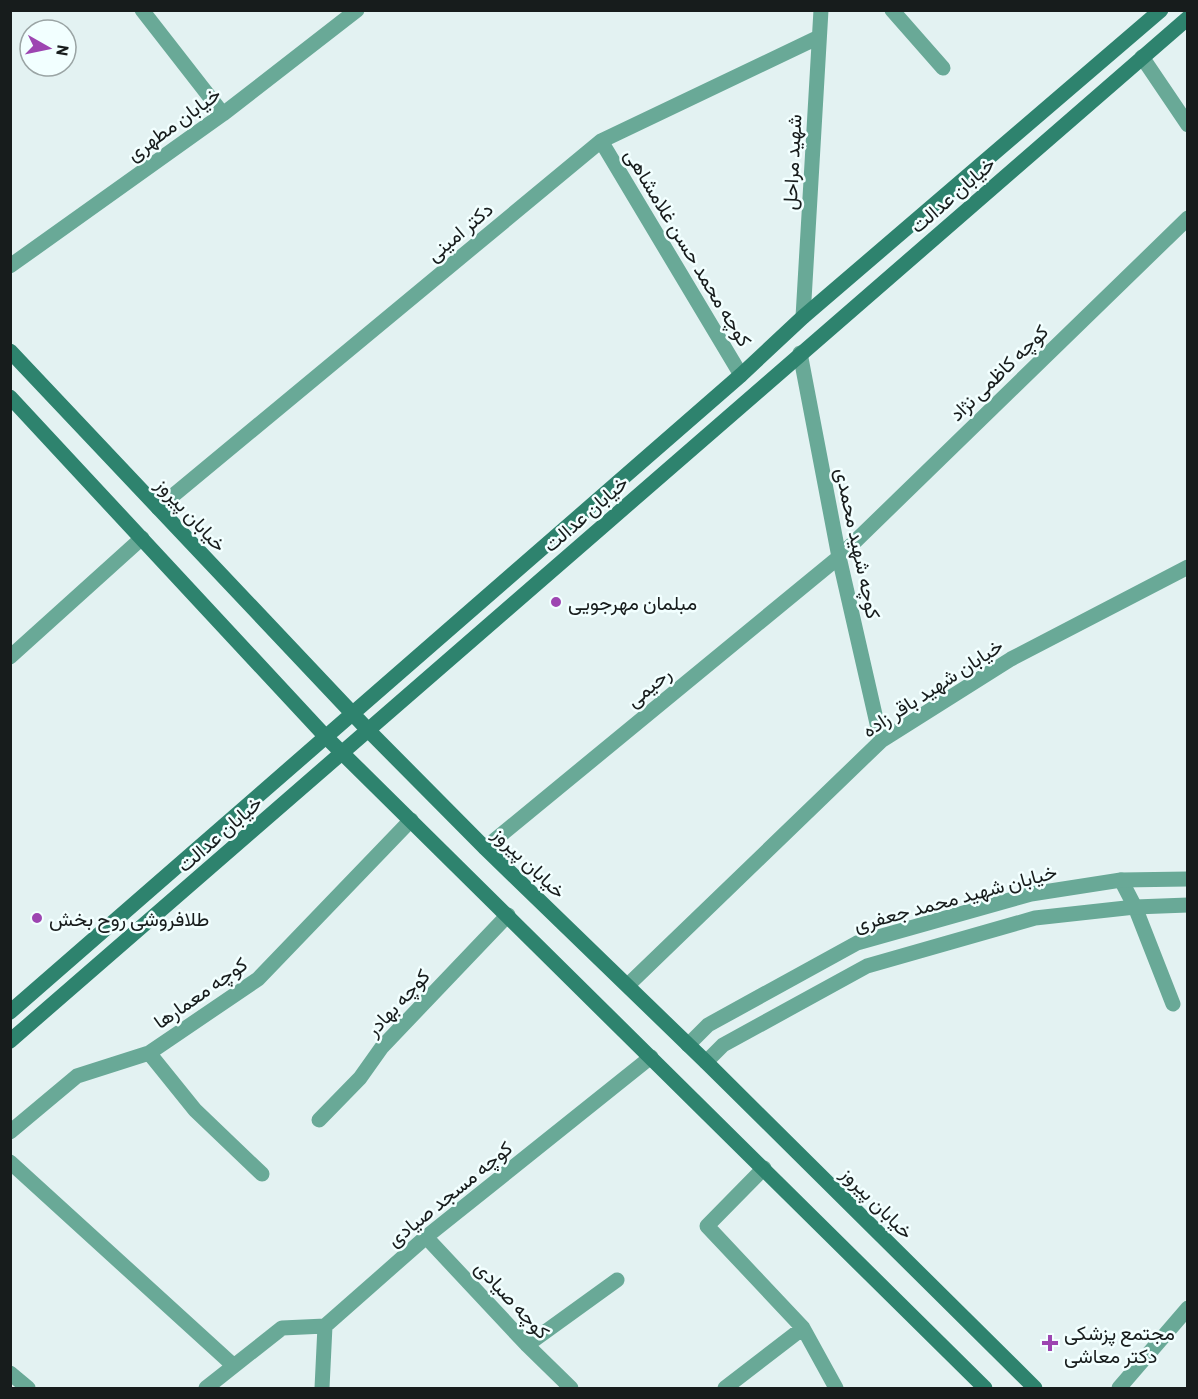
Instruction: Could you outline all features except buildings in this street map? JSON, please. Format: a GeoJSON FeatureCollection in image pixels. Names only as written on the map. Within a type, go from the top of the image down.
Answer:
{"type":"FeatureCollection","features":[{"type":"Feature","properties":{"kind":"main road","name":"خیابان عدالت"},"geometry":{"type":"LineString","coordinates":[[10,1011],[741,375],[803,317],[1161,10]]}},
{"type":"Feature","properties":{"kind":"main road","name":"خیابان عدالت"},"geometry":{"type":"LineString","coordinates":[[10,1041],[344,754],[800,353],[1188,18]]}},
{"type":"Feature","properties":{"kind":"main road","name":"خیابان پیروز"},"geometry":{"type":"LineString","coordinates":[[10,351],[369,731],[484,848],[628,985],[1035,1389]]}},
{"type":"Feature","properties":{"kind":"main road"},"geometry":{"type":"LineString","coordinates":[[10,397],[326,736],[985,1389]]}},
{"type":"Feature","properties":{"kind":"street"},"geometry":{"type":"LineString","coordinates":[[142,10],[223,114]]}},
{"type":"Feature","properties":{"kind":"street","name":"خیابان مطهری"},"geometry":{"type":"LineString","coordinates":[[10,266],[223,114],[357,10]]}},
{"type":"Feature","properties":{"kind":"street","name":"شهید مراحل"},"geometry":{"type":"LineString","coordinates":[[803,317],[821,10]]}},
{"type":"Feature","properties":{"kind":"street"},"geometry":{"type":"LineString","coordinates":[[892,10],[943,68]]}},
{"type":"Feature","properties":{"kind":"street","name":"دکتر امینی"},"geometry":{"type":"LineString","coordinates":[[158,508],[601,141],[819,37]]}},
{"type":"Feature","properties":{"kind":"street"},"geometry":{"type":"LineString","coordinates":[[1142,57],[1188,125]]}},
{"type":"Feature","properties":{"kind":"street","name":"کوچه محمد حسن غلامشاهی"},"geometry":{"type":"LineString","coordinates":[[601,141],[741,375]]}},
{"type":"Feature","properties":{"kind":"street","name":"کوچه کاظمی نژاد"},"geometry":{"type":"LineString","coordinates":[[839,557],[1188,218]]}},
{"type":"Feature","properties":{"kind":"street","name":"کوچه شهید محمدی"},"geometry":{"type":"LineString","coordinates":[[800,353],[839,557],[881,741]]}},
{"type":"Feature","properties":{"kind":"street"},"geometry":{"type":"LineString","coordinates":[[10,657],[142,538]]}},
{"type":"Feature","properties":{"kind":"street","name":"رحیمی"},"geometry":{"type":"LineString","coordinates":[[484,848],[839,557]]}},
{"type":"Feature","properties":{"kind":"street","name":"خیابان شهید باقر زاده"},"geometry":{"type":"LineString","coordinates":[[628,985],[881,741],[1011,659],[1188,567]]}},
{"type":"Feature","properties":{"kind":"street","name":"کوچه معمارها"},"geometry":{"type":"LineString","coordinates":[[10,1132],[77,1076],[149,1053],[258,979],[411,820]]}},
{"type":"Feature","properties":{"kind":"street","name":"خیابان شهید محمد جعفری"},"geometry":{"type":"LineString","coordinates":[[688,1045],[708,1025],[857,943],[1031,894],[1121,880],[1188,879]]}},
{"type":"Feature","properties":{"kind":"street"},"geometry":{"type":"LineString","coordinates":[[1121,880],[1135,907],[1173,1004]]}},
{"type":"Feature","properties":{"kind":"street"},"geometry":{"type":"LineString","coordinates":[[706,1062],[723,1045],[867,966],[1035,918],[1135,907],[1188,905]]}},
{"type":"Feature","properties":{"kind":"street","name":"کوچه بهادر"},"geometry":{"type":"LineString","coordinates":[[319,1120],[360,1078],[382,1047],[508,915]]}},
{"type":"Feature","properties":{"kind":"street"},"geometry":{"type":"LineString","coordinates":[[149,1053],[195,1110],[262,1174]]}},
{"type":"Feature","properties":{"kind":"street","name":"کوچه مسجد صیادی"},"geometry":{"type":"LineString","coordinates":[[325,1326],[426,1237],[651,1057]]}},
{"type":"Feature","properties":{"kind":"street"},"geometry":{"type":"LineString","coordinates":[[10,1162],[234,1366]]}},
{"type":"Feature","properties":{"kind":"street"},"geometry":{"type":"LineString","coordinates":[[764,1168],[707,1226],[803,1328],[836,1389]]}},
{"type":"Feature","properties":{"kind":"street","name":"کوچه صیادی"},"geometry":{"type":"LineString","coordinates":[[426,1237],[571,1389]]}},
{"type":"Feature","properties":{"kind":"street"},"geometry":{"type":"LineString","coordinates":[[527,1345],[617,1280]]}},
{"type":"Feature","properties":{"kind":"street"},"geometry":{"type":"LineString","coordinates":[[1119,1389],[1188,1308]]}},
{"type":"Feature","properties":{"kind":"street"},"geometry":{"type":"LineString","coordinates":[[206,1389],[282,1328],[325,1326],[322,1389]]}},
{"type":"Feature","properties":{"kind":"street"},"geometry":{"type":"LineString","coordinates":[[725,1389],[803,1328]]}},
{"type":"Feature","properties":{"kind":"street"},"geometry":{"type":"LineString","coordinates":[[10,1373],[28,1389]]}},
{"type":"Feature","properties":{"kind":"place","name":"مبلمان مهرجویی"},"geometry":{"type":"Point","coordinates":[556,602]}},
{"type":"Feature","properties":{"kind":"place","name":"طلافروشی روح بخش"},"geometry":{"type":"Point","coordinates":[37,918]}},
{"type":"Feature","properties":{"kind":"place","name":"مجتمع پزشکی دکتر معاشی"},"geometry":{"type":"Point","coordinates":[1050,1343]}}]}
